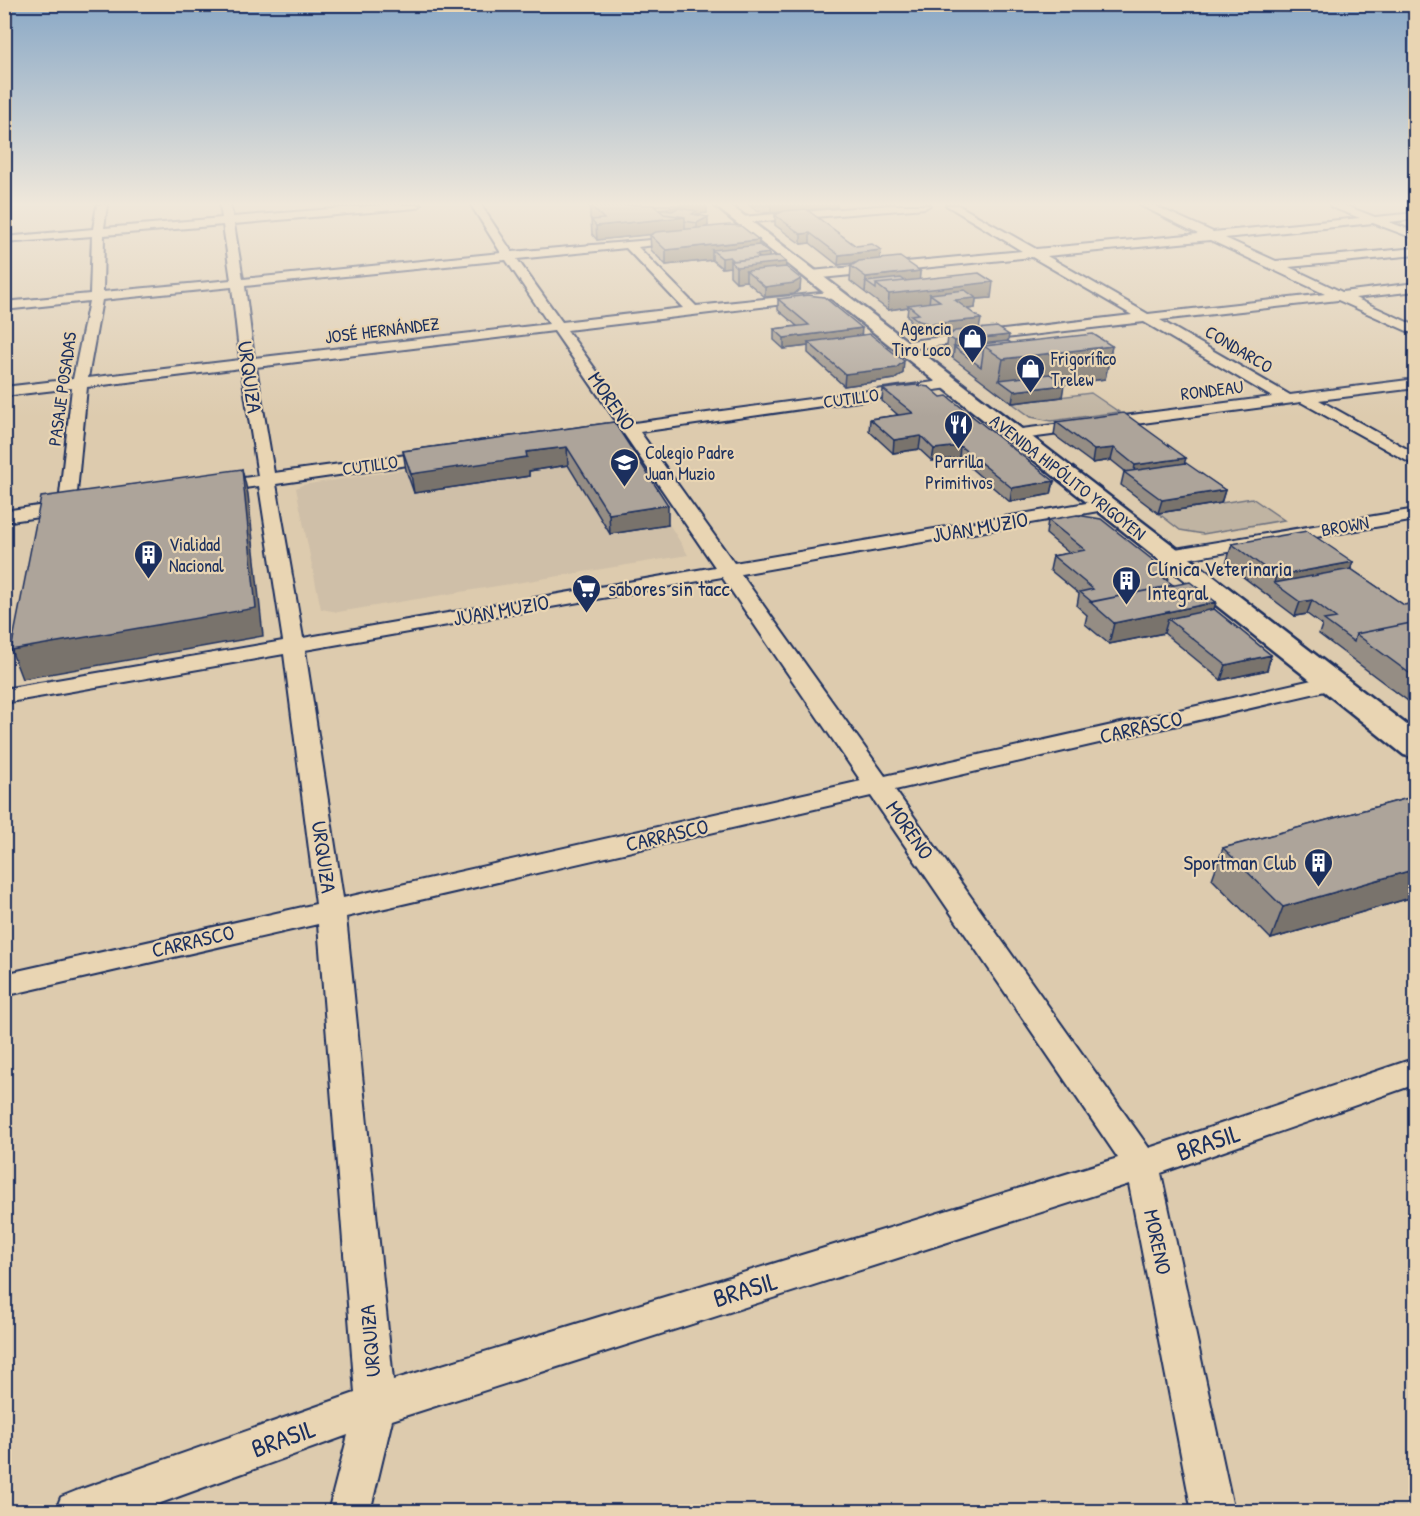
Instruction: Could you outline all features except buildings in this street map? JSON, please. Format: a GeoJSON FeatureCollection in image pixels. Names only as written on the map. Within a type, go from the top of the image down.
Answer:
{"type":"FeatureCollection","features":[{"type":"Feature","properties":{"kind":"main road","name":"AVENIDA HIPÓLITO YRIGOYEN"},"geometry":{"type":"LineString","coordinates":[[812,276],[1416,748]]}},
{"type":"Feature","properties":{"kind":"street","name":"PASAJE POSADAS"},"geometry":{"type":"LineString","coordinates":[[67,508],[80,383],[96,297],[97,276]]}},
{"type":"Feature","properties":{"kind":"street","name":"URQUIZA"},"geometry":{"type":"LineString","coordinates":[[237,276],[248,364],[294,645],[331,909],[376,1406],[349,1512]]}},
{"type":"Feature","properties":{"kind":"street"},"geometry":{"type":"LineString","coordinates":[[4,306],[311,276]]}},
{"type":"Feature","properties":{"kind":"street","name":"MORENO"},"geometry":{"type":"LineString","coordinates":[[523,276],[560,327],[620,430],[730,570],[1142,1165],[1213,1512]]}},
{"type":"Feature","properties":{"kind":"street"},"geometry":{"type":"LineString","coordinates":[[659,276],[693,311]]}},
{"type":"Feature","properties":{"kind":"street","name":"CONDARCO"},"geometry":{"type":"LineString","coordinates":[[1075,276],[1296,399],[1416,461]]}},
{"type":"Feature","properties":{"kind":"street"},"geometry":{"type":"LineString","coordinates":[[1297,276],[1416,331]]}},
{"type":"Feature","properties":{"kind":"street"},"geometry":{"type":"LineString","coordinates":[[901,346],[1416,287]]}},
{"type":"Feature","properties":{"kind":"street","name":"JOSÉ HERNÁNDEZ"},"geometry":{"type":"LineString","coordinates":[[4,392],[835,294]]}},
{"type":"Feature","properties":{"kind":"street","name":"RONDEAU"},"geometry":{"type":"LineString","coordinates":[[1014,435],[1416,383]]}},
{"type":"Feature","properties":{"kind":"street","name":"CUTILLO"},"geometry":{"type":"LineString","coordinates":[[620,430],[949,384]]}},
{"type":"Feature","properties":{"kind":"street","name":"CUTILLO"},"geometry":{"type":"LineString","coordinates":[[196,490],[455,453]]}},
{"type":"Feature","properties":{"kind":"street"},"geometry":{"type":"LineString","coordinates":[[4,516],[90,504]]}},
{"type":"Feature","properties":{"kind":"street","name":"JUAN MUZIO"},"geometry":{"type":"LineString","coordinates":[[4,696],[1104,505]]}},
{"type":"Feature","properties":{"kind":"street","name":"BROWN"},"geometry":{"type":"LineString","coordinates":[[1169,556],[1416,514]]}},
{"type":"Feature","properties":{"kind":"street","name":"CARRASCO"},"geometry":{"type":"LineString","coordinates":[[4,985],[1330,683]]}},
{"type":"Feature","properties":{"kind":"street","name":"BRASIL"},"geometry":{"type":"LineString","coordinates":[[76,1512],[376,1406],[1142,1165],[1416,1071]]}},
{"type":"Feature","properties":{"kind":"shaded area"},"geometry":{"type":"Polygon","coordinates":[[[1091,393],[1119,412],[1051,421],[1031,417],[1012,403],[1091,393]]]}},
{"type":"Feature","properties":{"kind":"shaded area"},"geometry":{"type":"Polygon","coordinates":[[[617,438],[688,555],[338,612],[321,609],[296,488],[302,485],[617,438]]]}},
{"type":"Feature","properties":{"kind":"shaded area"},"geometry":{"type":"Polygon","coordinates":[[[1252,498],[1284,520],[1203,534],[1180,530],[1158,513],[1252,498]]]}},
{"type":"Feature","properties":{"kind":"place","name":"Agencia Tiro Loco"},"geometry":{"type":"Point","coordinates":[972,364]}},
{"type":"Feature","properties":{"kind":"place","name":"Frigorífico Trelew"},"geometry":{"type":"Point","coordinates":[1030,394]}},
{"type":"Feature","properties":{"kind":"place","name":"Parrilla Primitivos"},"geometry":{"type":"Point","coordinates":[959,450]}},
{"type":"Feature","properties":{"kind":"place","name":"Colegio Padre Juan Muzio"},"geometry":{"type":"Point","coordinates":[624,488]}},
{"type":"Feature","properties":{"kind":"place","name":"Vialidad Nacional"},"geometry":{"type":"Point","coordinates":[148,580]}},
{"type":"Feature","properties":{"kind":"place","name":"Clínica Veterinaria Integral"},"geometry":{"type":"Point","coordinates":[1126,606]}},
{"type":"Feature","properties":{"kind":"place","name":"sabores sin tacc"},"geometry":{"type":"Point","coordinates":[587,614]}},
{"type":"Feature","properties":{"kind":"place","name":"Sportman Club"},"geometry":{"type":"Point","coordinates":[1318,888]}}]}
